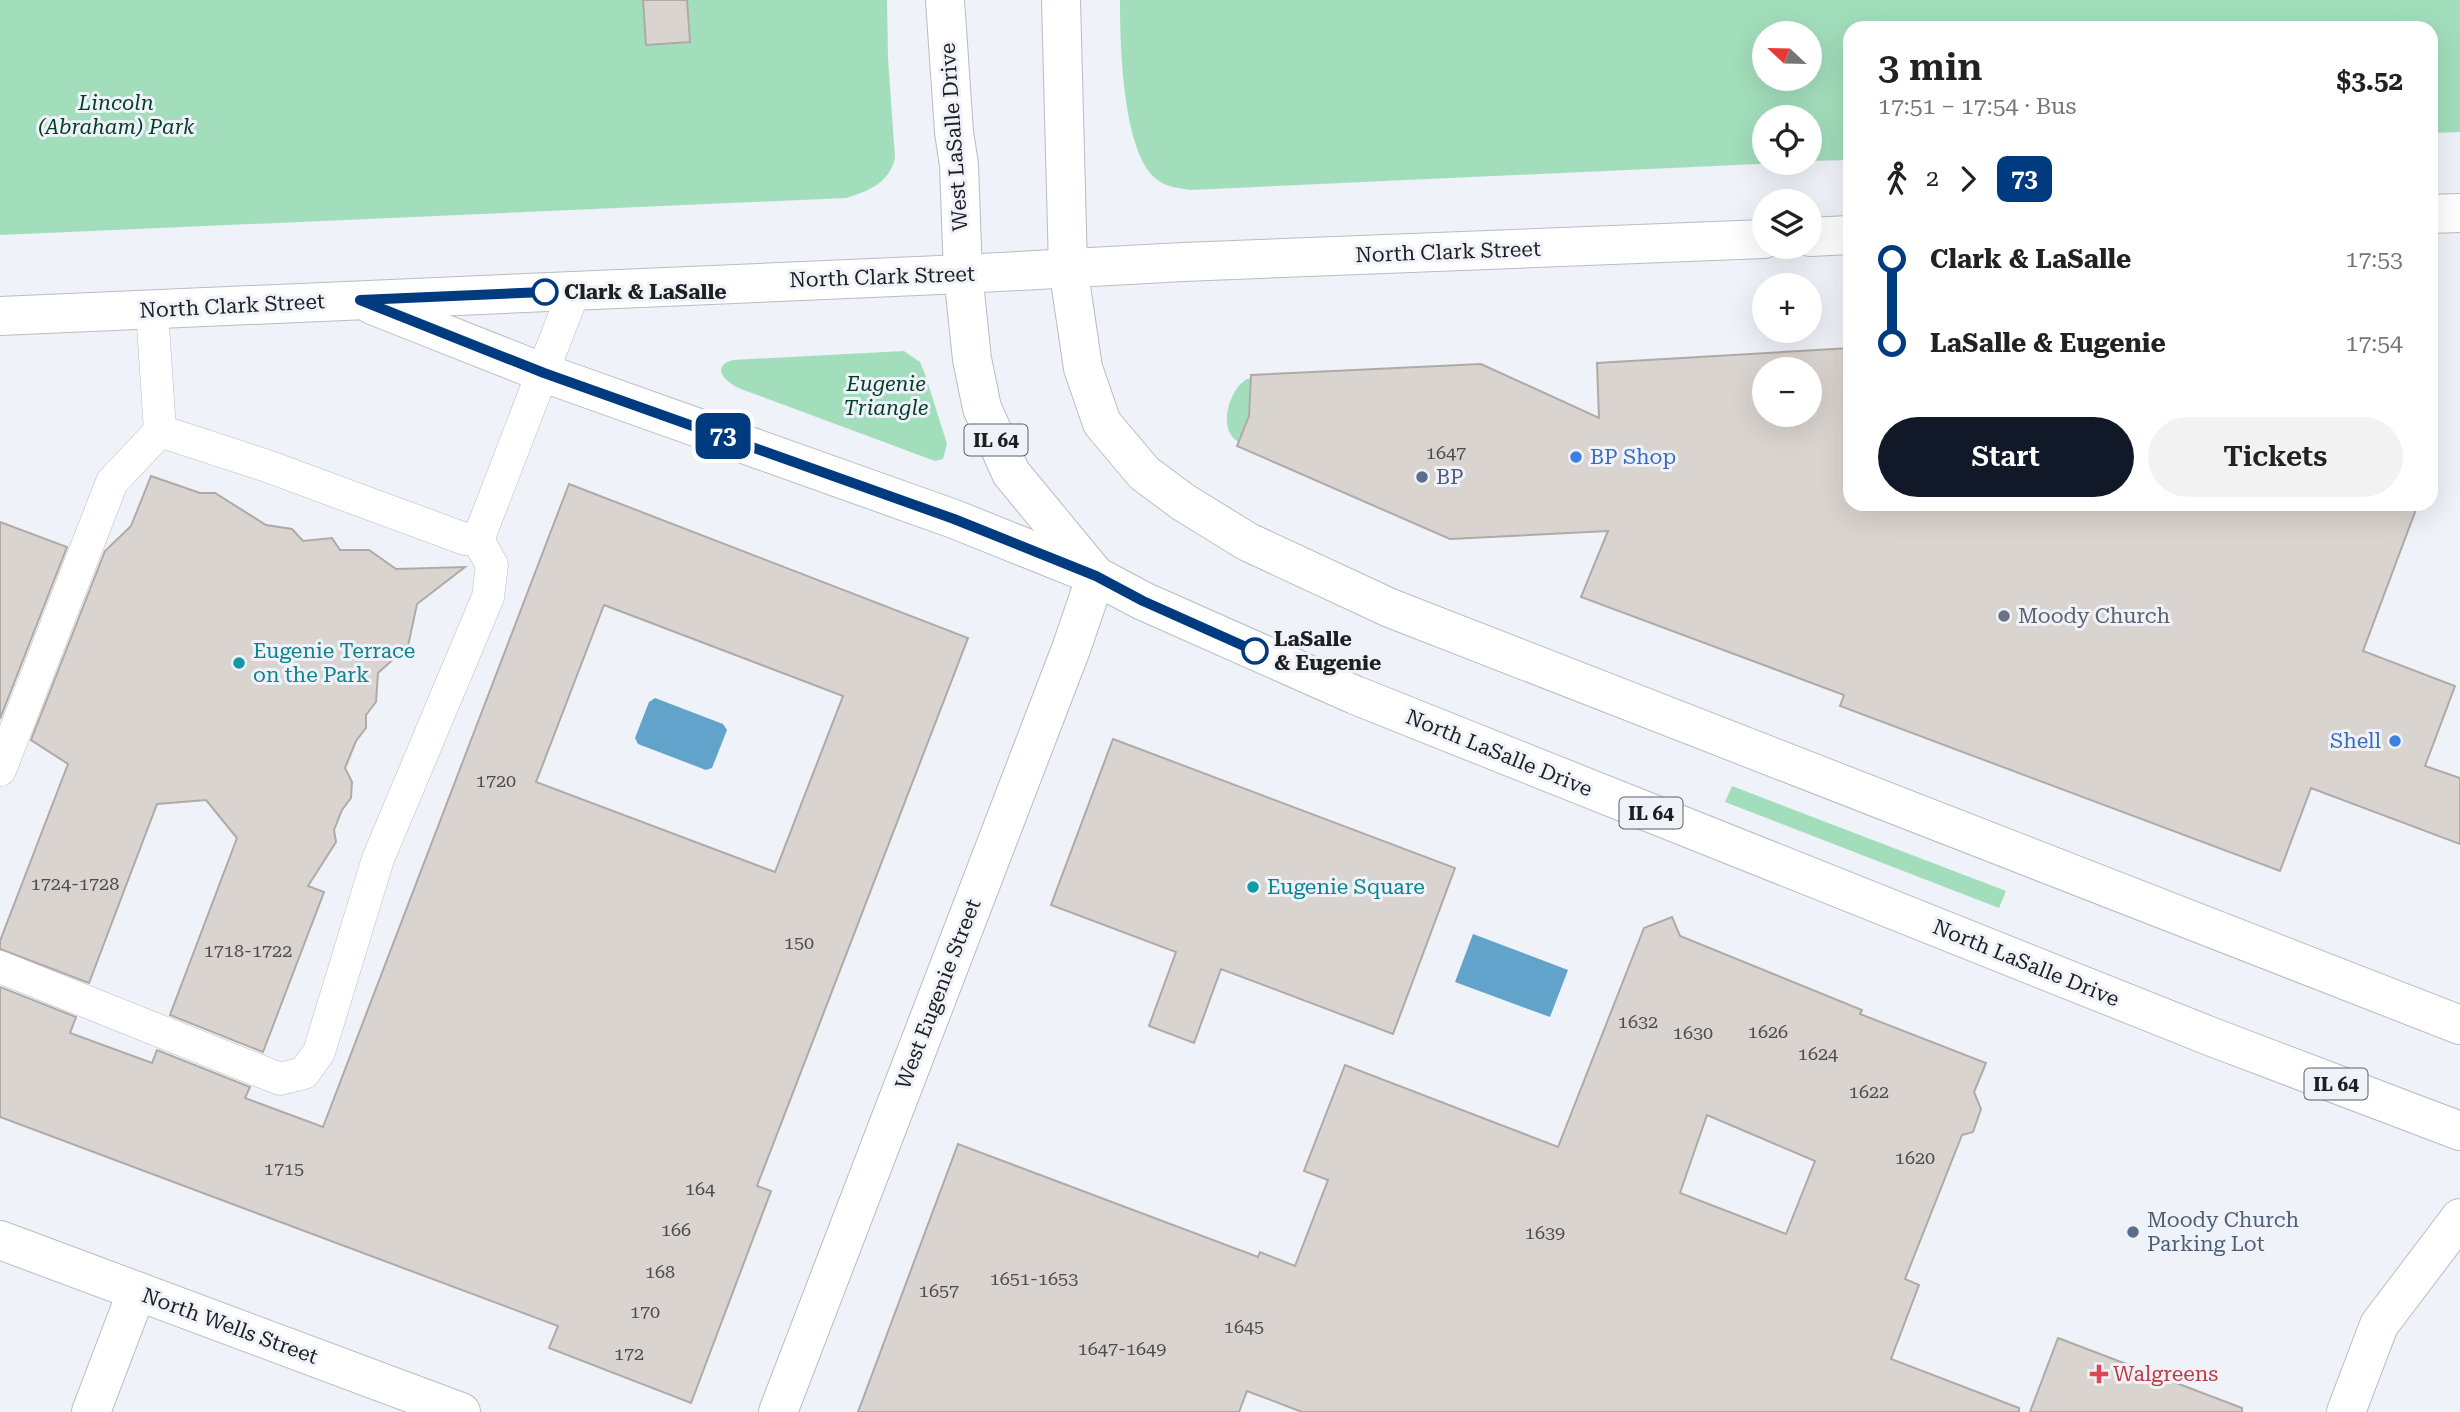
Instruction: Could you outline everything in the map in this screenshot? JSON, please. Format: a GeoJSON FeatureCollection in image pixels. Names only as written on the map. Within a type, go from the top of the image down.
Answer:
{"type":"FeatureCollection","features":[{"type":"Feature","properties":{"kind":"main road","name":"West LaSalle Drive"},"geometry":{"type":"LineString","coordinates":[[945,0],[954,132],[959,165],[963,274]]}},
{"type":"Feature","properties":{"kind":"main road"},"geometry":{"type":"LineString","coordinates":[[1061,0],[1068,267],[1083,369],[1102,424],[1144,473],[1183,502],[1248,542],[1390,608],[2460,1025]]}},
{"type":"Feature","properties":{"kind":"main road"},"geometry":{"type":"LineString","coordinates":[[2438,214],[2460,213]]}},
{"type":"Feature","properties":{"kind":"main road"},"geometry":{"type":"LineString","coordinates":[[1822,237],[1843,236]]}},
{"type":"Feature","properties":{"kind":"main road","name":"North Clark Street"},"geometry":{"type":"LineString","coordinates":[[0,316],[963,274],[1068,267],[1752,239]]}},
{"type":"Feature","properties":{"kind":"main road","name":"North LaSalle Drive"},"geometry":{"type":"LineString","coordinates":[[963,274],[972,359],[982,408],[996,441],[1011,473],[1096,576],[1143,601],[1355,695],[2213,1037],[2460,1131]]}},
{"type":"Feature","properties":{"kind":"main road"},"geometry":{"type":"LineString","coordinates":[[360,300],[544,373],[954,519],[1096,576]]}},
{"type":"Feature","properties":{"kind":"main road","name":"West Eugenie Street"},"geometry":{"type":"LineString","coordinates":[[778,1412],[1061,675],[1096,576]]}},
{"type":"Feature","properties":{"kind":"main road"},"geometry":{"type":"LineString","coordinates":[[2346,1412],[2379,1325],[2460,1218]]}},
{"type":"Feature","properties":{"kind":"main road","name":"North Wells Street"},"geometry":{"type":"LineString","coordinates":[[0,1240],[461,1412]]}},
{"type":"Feature","properties":{"kind":"main road"},"geometry":{"type":"LineString","coordinates":[[91,1412],[137,1292]]}},
{"type":"Feature","properties":{"kind":"lane"},"geometry":{"type":"LineString","coordinates":[[478,540],[574,291]]}},
{"type":"Feature","properties":{"kind":"lane"},"geometry":{"type":"LineString","coordinates":[[0,770],[112,482],[160,431],[152,310]]}},
{"type":"Feature","properties":{"kind":"lane"},"geometry":{"type":"LineString","coordinates":[[160,431],[465,539],[478,540]]}},
{"type":"Feature","properties":{"kind":"lane"},"geometry":{"type":"LineString","coordinates":[[0,967],[280,1079],[304,1073],[319,1052],[378,859],[488,597],[492,565],[478,540]]}},
{"type":"Feature","properties":{"kind":"green space","name":"Lincoln (Abraham) Park"},"geometry":{"type":"Polygon","coordinates":[[[0,0],[887,0],[895,158],[888,174],[877,185],[846,198],[0,235],[0,0]]]}},
{"type":"Feature","properties":{"kind":"green space"},"geometry":{"type":"Polygon","coordinates":[[[1120,0],[2460,0],[2460,132],[2438,133],[2438,21],[1843,21],[1843,160],[1822,161],[1822,105],[1752,105],[1752,164],[1191,190],[1159,181],[1144,164],[1129,120],[1120,0]]]}},
{"type":"Feature","properties":{"kind":"green space","name":"Eugenie Triangle"},"geometry":{"type":"Polygon","coordinates":[[[904,351],[920,362],[925,374],[947,444],[943,459],[935,461],[741,389],[726,379],[721,371],[726,363],[733,360],[904,351]]]}},
{"type":"Feature","properties":{"kind":"green space"},"geometry":{"type":"Polygon","coordinates":[[[1277,377],[1264,451],[1240,443],[1231,435],[1227,420],[1234,393],[1247,379],[1277,377]]]}},
{"type":"Feature","properties":{"kind":"green space"},"geometry":{"type":"Polygon","coordinates":[[[1732,786],[2006,891],[1999,908],[1725,802],[1732,786]]]}},
{"type":"Feature","properties":{"kind":"water"},"geometry":{"type":"Polygon","coordinates":[[[655,698],[723,724],[727,730],[712,768],[706,770],[638,744],[635,738],[649,702],[655,698]]]}},
{"type":"Feature","properties":{"kind":"water"},"geometry":{"type":"Polygon","coordinates":[[[1473,934],[1568,970],[1550,1017],[1455,982],[1473,934]]]}},
{"type":"Feature","properties":{"kind":"building"},"geometry":{"type":"Polygon","coordinates":[[[643,0],[687,0],[690,42],[646,45],[643,0]]]}},
{"type":"Feature","properties":{"kind":"building","name":"Moody Church"},"geometry":{"type":"Polygon","coordinates":[[[1843,348],[1843,511],[2415,511],[2363,651],[2455,686],[2425,766],[2460,778],[2460,844],[2311,788],[2280,871],[1840,706],[1844,695],[1581,597],[1608,531],[1450,539],[1237,446],[1249,416],[1251,375],[1481,364],[1599,418],[1597,363],[1843,348]]]}},
{"type":"Feature","properties":{"kind":"building","name":"Eugenie Terrace on the Park"},"geometry":{"type":"Polygon","coordinates":[[[151,476],[200,493],[215,493],[266,525],[292,529],[303,541],[332,538],[340,550],[369,550],[396,569],[465,567],[417,604],[408,646],[378,673],[376,702],[366,715],[366,728],[356,741],[345,768],[352,782],[351,798],[342,810],[334,830],[336,842],[308,886],[324,892],[263,1052],[170,1015],[237,838],[206,800],[157,804],[89,983],[0,949],[0,941],[68,764],[31,740],[105,551],[131,526],[151,476]]]}},
{"type":"Feature","properties":{"kind":"building"},"geometry":{"type":"Polygon","coordinates":[[[569,484],[968,638],[757,1186],[771,1191],[691,1403],[549,1348],[558,1326],[0,1117],[0,987],[76,1017],[70,1033],[152,1063],[157,1050],[250,1087],[245,1098],[323,1127],[569,484]],[[604,605],[536,782],[775,872],[843,696],[604,605]]]}},
{"type":"Feature","properties":{"kind":"building"},"geometry":{"type":"Polygon","coordinates":[[[0,522],[67,547],[0,719],[0,522]]]}},
{"type":"Feature","properties":{"kind":"building","name":"Eugenie Square"},"geometry":{"type":"Polygon","coordinates":[[[1113,739],[1455,868],[1393,1034],[1221,969],[1194,1043],[1149,1026],[1176,952],[1051,905],[1113,739]]]}},
{"type":"Feature","properties":{"kind":"building"},"geometry":{"type":"Polygon","coordinates":[[[1672,917],[1680,936],[1862,1010],[1860,1014],[1986,1063],[1974,1092],[1981,1109],[1973,1132],[1962,1135],[1905,1279],[1919,1285],[1891,1359],[2019,1408],[2019,1412],[1302,1412],[1247,1391],[1239,1412],[858,1412],[958,1144],[1258,1257],[1260,1252],[1295,1266],[1328,1180],[1304,1171],[1345,1065],[1558,1147],[1644,928],[1672,917]],[[1707,1115],[1680,1193],[1786,1234],[1815,1161],[1707,1115]]]}},
{"type":"Feature","properties":{"kind":"building","name":"Walgreens"},"geometry":{"type":"Polygon","coordinates":[[[2058,1338],[2242,1408],[2242,1412],[2030,1412],[2058,1338]]]}},
{"type":"Feature","properties":{"kind":"bus line","name":"73"},"geometry":{"type":"LineString","coordinates":[[545,292],[360,300],[544,373],[954,519],[1096,576],[1143,601],[1255,651]]}},
{"type":"Feature","properties":{"kind":"place","name":"Clark & LaSalle"},"geometry":{"type":"Point","coordinates":[545,292]}},
{"type":"Feature","properties":{"kind":"place","name":"BP Shop"},"geometry":{"type":"Point","coordinates":[1576,457]}},
{"type":"Feature","properties":{"kind":"place","name":"BP"},"geometry":{"type":"Point","coordinates":[1422,477]}},
{"type":"Feature","properties":{"kind":"place","name":"Moody Church"},"geometry":{"type":"Point","coordinates":[2004,616]}},
{"type":"Feature","properties":{"kind":"place","name":"LaSalle & Eugenie"},"geometry":{"type":"Point","coordinates":[1255,651]}},
{"type":"Feature","properties":{"kind":"place","name":"Eugenie Terrace on the Park"},"geometry":{"type":"Point","coordinates":[239,663]}},
{"type":"Feature","properties":{"kind":"place","name":"Shell"},"geometry":{"type":"Point","coordinates":[2395,741]}},
{"type":"Feature","properties":{"kind":"place","name":"Eugenie Square"},"geometry":{"type":"Point","coordinates":[1253,887]}},
{"type":"Feature","properties":{"kind":"place","name":"Moody Church Parking Lot"},"geometry":{"type":"Point","coordinates":[2133,1232]}},
{"type":"Feature","properties":{"kind":"place","name":"Walgreens"},"geometry":{"type":"Point","coordinates":[2099,1374]}}]}
